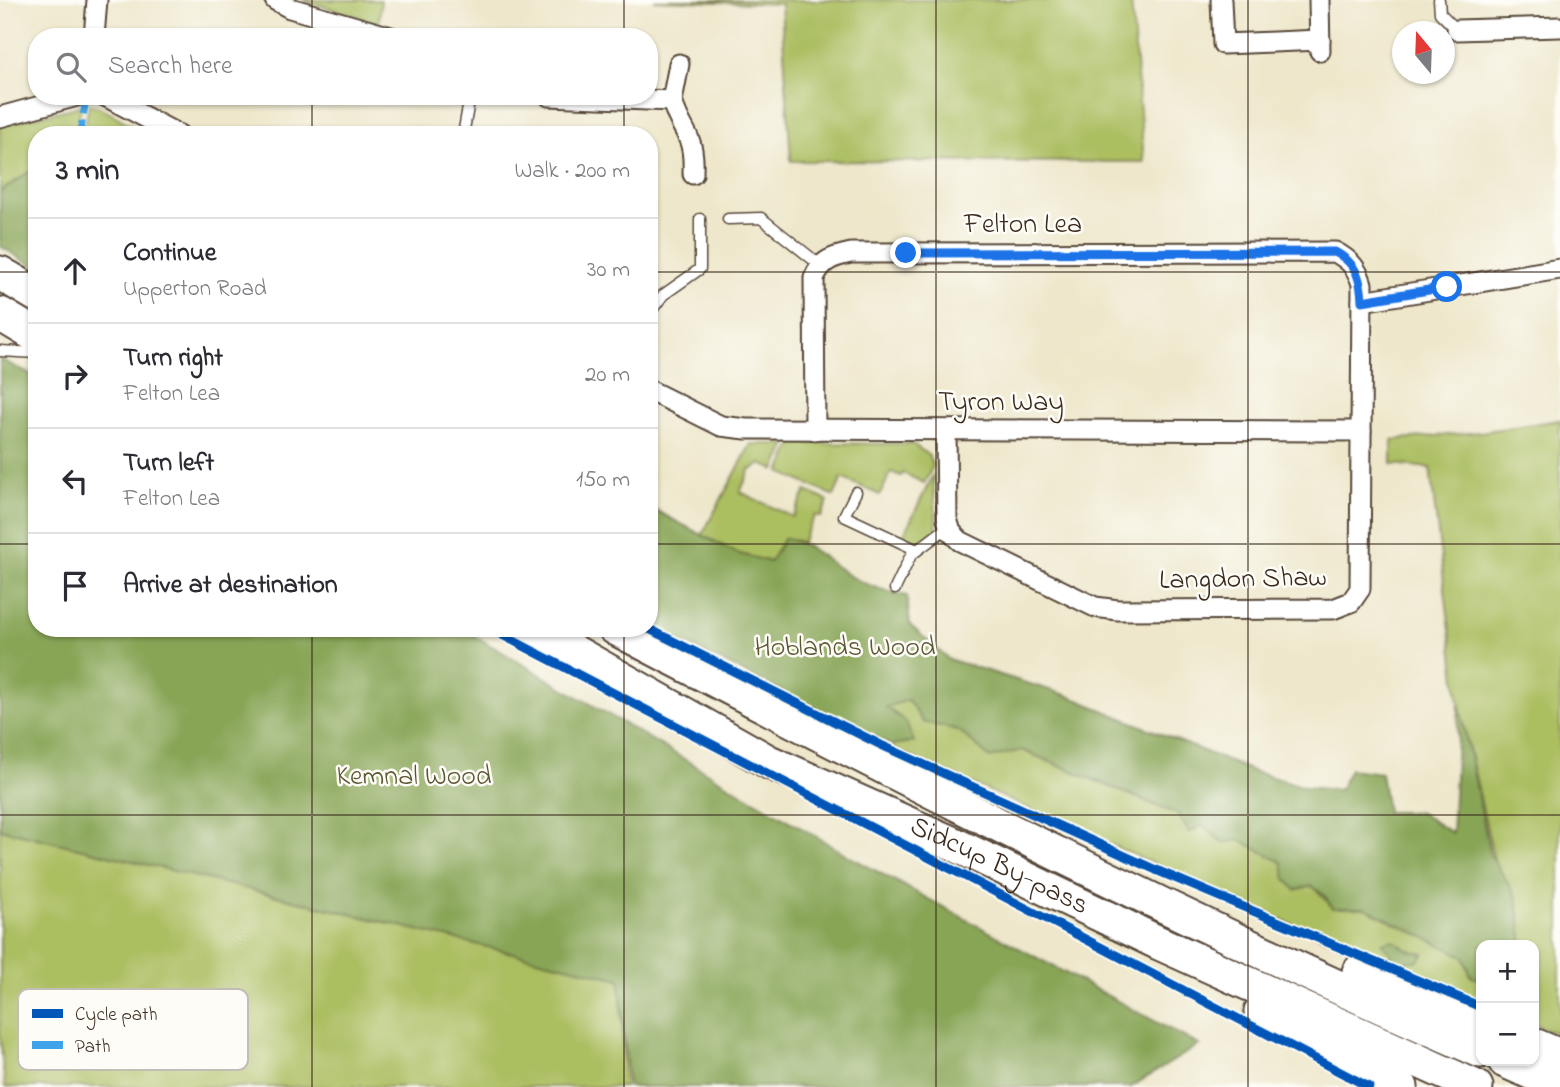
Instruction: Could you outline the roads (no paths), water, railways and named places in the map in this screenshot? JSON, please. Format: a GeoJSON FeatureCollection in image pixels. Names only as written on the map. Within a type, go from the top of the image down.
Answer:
{"type":"FeatureCollection","features":[{"type":"Feature","properties":{"kind":"highway"},"geometry":{"type":"LineString","coordinates":[[0,273],[28,290]]}},
{"type":"Feature","properties":{"kind":"highway"},"geometry":{"type":"LineString","coordinates":[[0,314],[28,331]]}},
{"type":"Feature","properties":{"kind":"highway","name":"Sidcup By-pass"},"geometry":{"type":"LineString","coordinates":[[548,637],[769,762],[956,845],[1159,943],[1476,1087]]}},
{"type":"Feature","properties":{"kind":"highway","name":"Sidcup By-pass"},"geometry":{"type":"LineString","coordinates":[[632,637],[922,786],[1121,884],[1476,1049]]}},
{"type":"Feature","properties":{"kind":"highway"},"geometry":{"type":"LineString","coordinates":[[922,786],[1066,842],[1363,974],[1476,1020]]}},
{"type":"Feature","properties":{"kind":"highway"},"geometry":{"type":"LineString","coordinates":[[956,845],[1401,1087]]}},
{"type":"Feature","properties":{"kind":"highway"},"geometry":{"type":"LineString","coordinates":[[1539,1047],[1560,1056]]}},
{"type":"Feature","properties":{"kind":"highway"},"geometry":{"type":"LineString","coordinates":[[1516,1066],[1560,1085]]}},
{"type":"Feature","properties":{"kind":"street"},"geometry":{"type":"LineString","coordinates":[[95,28],[97,0]]}},
{"type":"Feature","properties":{"kind":"street"},"geometry":{"type":"LineString","coordinates":[[275,0],[290,8],[360,28]]}},
{"type":"Feature","properties":{"kind":"street"},"geometry":{"type":"LineString","coordinates":[[1221,0],[1223,44],[1320,46],[1319,0]]}},
{"type":"Feature","properties":{"kind":"street"},"geometry":{"type":"LineString","coordinates":[[1457,30],[1560,27]]}},
{"type":"Feature","properties":{"kind":"street"},"geometry":{"type":"LineString","coordinates":[[678,64],[672,101],[676,114],[689,133],[694,152],[693,174]]}},
{"type":"Feature","properties":{"kind":"street"},"geometry":{"type":"LineString","coordinates":[[658,100],[672,101]]}},
{"type":"Feature","properties":{"kind":"street"},"geometry":{"type":"LineString","coordinates":[[0,117],[44,105]]}},
{"type":"Feature","properties":{"kind":"street"},"geometry":{"type":"LineString","coordinates":[[122,105],[162,126]]}},
{"type":"Feature","properties":{"kind":"street","name":"Felton Lea"},"geometry":{"type":"LineString","coordinates":[[820,265],[831,257],[851,253],[1335,252],[1348,259],[1357,271],[1362,301]]}},
{"type":"Feature","properties":{"kind":"street"},"geometry":{"type":"LineString","coordinates":[[815,430],[814,278],[820,265]]}},
{"type":"Feature","properties":{"kind":"street"},"geometry":{"type":"LineString","coordinates":[[1362,301],[1560,269]]}},
{"type":"Feature","properties":{"kind":"street","name":"Langdon Shaw"},"geometry":{"type":"LineString","coordinates":[[949,526],[960,541],[1095,607],[1118,610],[1333,609],[1351,603],[1360,589],[1362,301]]}},
{"type":"Feature","properties":{"kind":"street","name":"Tyron Way"},"geometry":{"type":"LineString","coordinates":[[658,394],[721,426],[747,429],[1361,431]]}},
{"type":"Feature","properties":{"kind":"street"},"geometry":{"type":"LineString","coordinates":[[946,431],[949,526]]}},
{"type":"Feature","properties":{"kind":"lane"},"geometry":{"type":"LineString","coordinates":[[1439,0],[1440,13],[1457,30]]}},
{"type":"Feature","properties":{"kind":"lane"},"geometry":{"type":"LineString","coordinates":[[465,126],[468,105]]}},
{"type":"Feature","properties":{"kind":"lane"},"geometry":{"type":"LineString","coordinates":[[728,219],[761,218],[820,265]]}},
{"type":"Feature","properties":{"kind":"lane"},"geometry":{"type":"LineString","coordinates":[[658,302],[663,295],[700,269],[700,219]]}},
{"type":"Feature","properties":{"kind":"lane"},"geometry":{"type":"LineString","coordinates":[[0,351],[28,353]]}},
{"type":"Feature","properties":{"kind":"lane"},"geometry":{"type":"LineString","coordinates":[[856,492],[844,516],[917,550]]}},
{"type":"Feature","properties":{"kind":"lane"},"geometry":{"type":"LineString","coordinates":[[895,589],[917,550],[949,526]]}},
{"type":"Feature","properties":{"kind":"park label","name":"Hoblands Wood"},"geometry":{"type":"Point","coordinates":[845,648]}},
{"type":"Feature","properties":{"kind":"park label","name":"Kemnal Wood"},"geometry":{"type":"Point","coordinates":[414,777]}}]}
